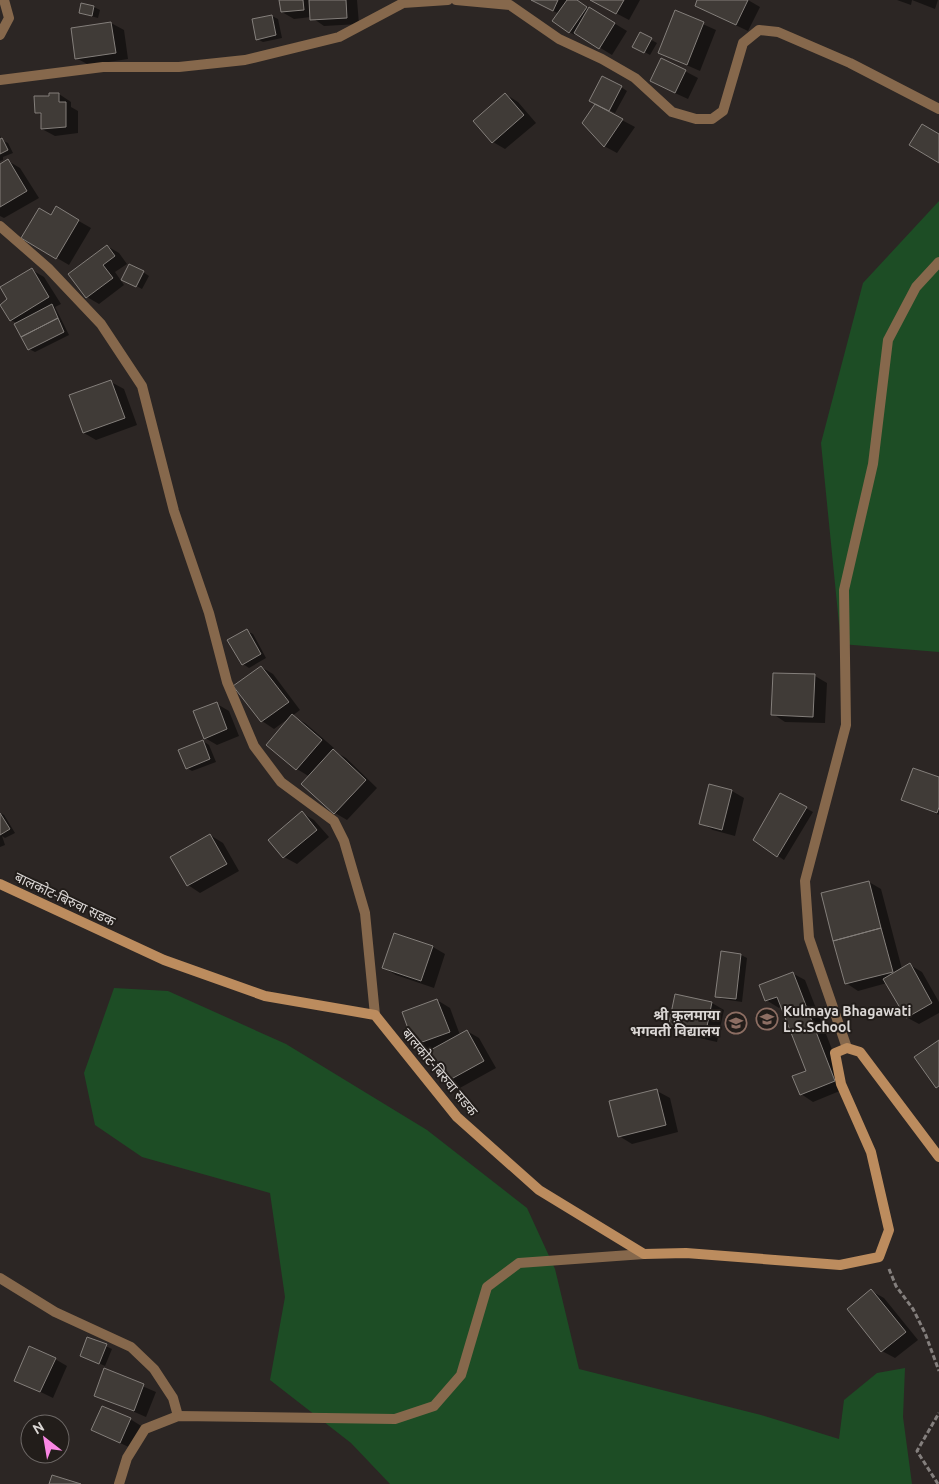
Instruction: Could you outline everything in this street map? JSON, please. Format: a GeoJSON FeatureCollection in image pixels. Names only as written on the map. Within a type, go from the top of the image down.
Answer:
{"type":"FeatureCollection","features":[{"type":"Feature","properties":{"kind":"main road","name":"बालकोट-बिरुवा सडक"},"geometry":{"type":"LineString","coordinates":[[0,884],[164,960],[265,996],[374,1015],[457,1117],[539,1190],[644,1254]]}},
{"type":"Feature","properties":{"kind":"main road"},"geometry":{"type":"LineString","coordinates":[[644,1254],[686,1253],[840,1265],[879,1257],[889,1230],[871,1152],[841,1084],[835,1053],[847,1048],[860,1052],[939,1157]]}},
{"type":"Feature","properties":{"kind":"street"},"geometry":{"type":"LineString","coordinates":[[0,35],[9,18],[4,0]]}},
{"type":"Feature","properties":{"kind":"street"},"geometry":{"type":"LineString","coordinates":[[0,80],[103,67],[179,67],[245,60],[339,37],[403,3],[448,0]]}},
{"type":"Feature","properties":{"kind":"street"},"geometry":{"type":"LineString","coordinates":[[456,0],[510,4],[559,39],[602,59],[634,78],[672,112],[696,118],[712,119],[723,111],[743,44],[759,30],[778,32],[850,63],[939,109]]}},
{"type":"Feature","properties":{"kind":"street"},"geometry":{"type":"LineString","coordinates":[[0,226],[48,268],[101,324],[142,386],[174,511],[209,612],[227,682],[254,746],[281,782],[334,821],[344,841],[365,913],[374,1015]]}},
{"type":"Feature","properties":{"kind":"street"},"geometry":{"type":"LineString","coordinates":[[847,1048],[809,938],[804,881],[846,726],[844,590],[873,464],[888,340],[916,287],[939,262]]}},
{"type":"Feature","properties":{"kind":"street"},"geometry":{"type":"LineString","coordinates":[[118,1484],[127,1458],[145,1429],[178,1416],[395,1419],[434,1406],[461,1375],[487,1287],[519,1263],[644,1254]]}},
{"type":"Feature","properties":{"kind":"street"},"geometry":{"type":"LineString","coordinates":[[0,1278],[55,1312],[131,1347],[154,1369],[173,1398],[178,1416]]}},
{"type":"Feature","properties":{"kind":"path"},"geometry":{"type":"LineString","coordinates":[[879,1257],[891,1271],[896,1286],[913,1309],[939,1370]]}},
{"type":"Feature","properties":{"kind":"path"},"geometry":{"type":"LineString","coordinates":[[938,1484],[917,1450],[939,1413]]}},
{"type":"Feature","properties":{"kind":"green space"},"geometry":{"type":"Polygon","coordinates":[[[939,201],[939,652],[841,644],[821,443],[863,283],[939,201]]]}},
{"type":"Feature","properties":{"kind":"green space"},"geometry":{"type":"Polygon","coordinates":[[[114,988],[168,991],[286,1044],[427,1130],[527,1208],[555,1269],[579,1369],[761,1415],[839,1439],[844,1400],[877,1373],[905,1368],[903,1417],[912,1484],[390,1484],[351,1443],[270,1380],[285,1297],[270,1193],[142,1157],[95,1125],[84,1073],[114,988]]]}},
{"type":"Feature","properties":{"kind":"building"},"geometry":{"type":"Polygon","coordinates":[[[279,0],[303,0],[304,10],[281,12],[279,0]]]}},
{"type":"Feature","properties":{"kind":"building"},"geometry":{"type":"Polygon","coordinates":[[[309,0],[346,0],[347,18],[310,20],[309,0]]]}},
{"type":"Feature","properties":{"kind":"building"},"geometry":{"type":"Polygon","coordinates":[[[531,0],[558,0],[553,11],[531,0]]]}},
{"type":"Feature","properties":{"kind":"building"},"geometry":{"type":"Polygon","coordinates":[[[567,0],[577,0],[587,7],[569,33],[552,21],[567,0]]]}},
{"type":"Feature","properties":{"kind":"building"},"geometry":{"type":"Polygon","coordinates":[[[590,0],[624,0],[616,14],[590,0]]]}},
{"type":"Feature","properties":{"kind":"building"},"geometry":{"type":"Polygon","coordinates":[[[697,0],[748,0],[736,25],[695,6],[697,0]]]}},
{"type":"Feature","properties":{"kind":"building"},"geometry":{"type":"Polygon","coordinates":[[[81,3],[94,6],[92,16],[79,13],[81,3]]]}},
{"type":"Feature","properties":{"kind":"building"},"geometry":{"type":"Polygon","coordinates":[[[589,7],[615,23],[599,49],[574,33],[589,7]]]}},
{"type":"Feature","properties":{"kind":"building"},"geometry":{"type":"Polygon","coordinates":[[[675,10],[704,22],[687,65],[658,53],[675,10]]]}},
{"type":"Feature","properties":{"kind":"building"},"geometry":{"type":"Polygon","coordinates":[[[272,15],[276,35],[256,40],[252,19],[272,15]]]}},
{"type":"Feature","properties":{"kind":"building"},"geometry":{"type":"Polygon","coordinates":[[[111,22],[116,53],[75,59],[71,28],[111,22]]]}},
{"type":"Feature","properties":{"kind":"building"},"geometry":{"type":"Polygon","coordinates":[[[640,32],[652,38],[644,53],[632,47],[640,32]]]}},
{"type":"Feature","properties":{"kind":"building"},"geometry":{"type":"Polygon","coordinates":[[[661,58],[686,70],[675,93],[650,81],[661,58]]]}},
{"type":"Feature","properties":{"kind":"building"},"geometry":{"type":"Polygon","coordinates":[[[602,76],[622,86],[609,111],[589,101],[602,76]]]}},
{"type":"Feature","properties":{"kind":"building"},"geometry":{"type":"Polygon","coordinates":[[[49,93],[59,93],[59,102],[66,102],[66,127],[41,129],[41,113],[35,113],[34,96],[49,96],[49,93]]]}},
{"type":"Feature","properties":{"kind":"building"},"geometry":{"type":"Polygon","coordinates":[[[505,93],[524,115],[492,143],[473,121],[505,93]]]}},
{"type":"Feature","properties":{"kind":"building"},"geometry":{"type":"Polygon","coordinates":[[[595,104],[623,119],[604,147],[582,123],[595,104]]]}},
{"type":"Feature","properties":{"kind":"building"},"geometry":{"type":"Polygon","coordinates":[[[922,124],[939,134],[939,163],[909,145],[922,124]]]}},
{"type":"Feature","properties":{"kind":"building"},"geometry":{"type":"Polygon","coordinates":[[[2,138],[8,150],[0,154],[0,139],[2,138]]]}},
{"type":"Feature","properties":{"kind":"building"},"geometry":{"type":"Polygon","coordinates":[[[8,159],[27,191],[0,207],[0,164],[8,159]]]}},
{"type":"Feature","properties":{"kind":"building"},"geometry":{"type":"Polygon","coordinates":[[[56,206],[79,220],[56,259],[21,238],[39,208],[51,215],[56,206]]]}},
{"type":"Feature","properties":{"kind":"building"},"geometry":{"type":"Polygon","coordinates":[[[107,245],[115,256],[103,265],[113,278],[86,298],[68,274],[107,245]]]}},
{"type":"Feature","properties":{"kind":"building"},"geometry":{"type":"Polygon","coordinates":[[[129,264],[144,271],[136,287],[121,280],[129,264]]]}},
{"type":"Feature","properties":{"kind":"building"},"geometry":{"type":"Polygon","coordinates":[[[32,268],[49,297],[10,321],[0,305],[7,299],[0,287],[32,268]]]}},
{"type":"Feature","properties":{"kind":"building"},"geometry":{"type":"Polygon","coordinates":[[[52,304],[58,318],[21,337],[14,324],[52,304]]]}},
{"type":"Feature","properties":{"kind":"building"},"geometry":{"type":"Polygon","coordinates":[[[58,318],[64,332],[28,350],[21,337],[58,318]]]}},
{"type":"Feature","properties":{"kind":"building"},"geometry":{"type":"Polygon","coordinates":[[[111,380],[125,418],[83,433],[69,395],[111,380]]]}},
{"type":"Feature","properties":{"kind":"building"},"geometry":{"type":"Polygon","coordinates":[[[247,629],[261,654],[242,665],[227,640],[247,629]]]}},
{"type":"Feature","properties":{"kind":"building"},"geometry":{"type":"Polygon","coordinates":[[[261,666],[289,702],[261,722],[233,686],[261,666]]]}},
{"type":"Feature","properties":{"kind":"building"},"geometry":{"type":"Polygon","coordinates":[[[773,673],[815,674],[813,717],[771,715],[773,673]]]}},
{"type":"Feature","properties":{"kind":"building"},"geometry":{"type":"Polygon","coordinates":[[[217,702],[227,729],[204,739],[193,711],[217,702]]]}},
{"type":"Feature","properties":{"kind":"building"},"geometry":{"type":"Polygon","coordinates":[[[292,714],[322,740],[296,770],[266,745],[292,714]]]}},
{"type":"Feature","properties":{"kind":"building"},"geometry":{"type":"Polygon","coordinates":[[[203,740],[210,759],[186,769],[178,750],[203,740]]]}},
{"type":"Feature","properties":{"kind":"building"},"geometry":{"type":"Polygon","coordinates":[[[333,749],[366,780],[334,814],[301,784],[333,749]]]}},
{"type":"Feature","properties":{"kind":"building"},"geometry":{"type":"Polygon","coordinates":[[[913,768],[939,777],[939,807],[937,813],[901,800],[913,768]]]}},
{"type":"Feature","properties":{"kind":"building"},"geometry":{"type":"Polygon","coordinates":[[[709,784],[732,790],[722,830],[699,824],[709,784]]]}},
{"type":"Feature","properties":{"kind":"building"},"geometry":{"type":"Polygon","coordinates":[[[780,793],[807,807],[777,857],[753,840],[780,793]]]}},
{"type":"Feature","properties":{"kind":"building"},"geometry":{"type":"Polygon","coordinates":[[[302,811],[317,830],[283,858],[268,840],[302,811]]]}},
{"type":"Feature","properties":{"kind":"building"},"geometry":{"type":"Polygon","coordinates":[[[0,813],[10,829],[0,835],[0,813]]]}},
{"type":"Feature","properties":{"kind":"building"},"geometry":{"type":"Polygon","coordinates":[[[210,834],[227,864],[187,886],[170,857],[210,834]]]}},
{"type":"Feature","properties":{"kind":"building"},"geometry":{"type":"Polygon","coordinates":[[[869,881],[881,928],[833,941],[821,893],[869,881]]]}},
{"type":"Feature","properties":{"kind":"building"},"geometry":{"type":"Polygon","coordinates":[[[881,928],[893,972],[845,984],[833,941],[881,928]]]}},
{"type":"Feature","properties":{"kind":"building"},"geometry":{"type":"Polygon","coordinates":[[[394,933],[433,946],[421,981],[382,968],[394,933]]]}},
{"type":"Feature","properties":{"kind":"building"},"geometry":{"type":"Polygon","coordinates":[[[721,951],[741,954],[736,999],[715,997],[721,951]]]}},
{"type":"Feature","properties":{"kind":"building"},"geometry":{"type":"Polygon","coordinates":[[[910,963],[932,1003],[906,1018],[883,979],[910,963]]]}},
{"type":"Feature","properties":{"kind":"building"},"geometry":{"type":"Polygon","coordinates":[[[793,972],[835,1081],[800,1095],[792,1076],[806,1071],[777,997],[765,1001],[759,985],[793,972]]]}},
{"type":"Feature","properties":{"kind":"building"},"geometry":{"type":"Polygon","coordinates":[[[675,994],[712,1002],[705,1036],[668,1028],[675,994]]]}},
{"type":"Feature","properties":{"kind":"building"},"geometry":{"type":"Polygon","coordinates":[[[437,999],[450,1032],[414,1045],[402,1012],[437,999]]]}},
{"type":"Feature","properties":{"kind":"building"},"geometry":{"type":"Polygon","coordinates":[[[467,1030],[484,1061],[444,1083],[427,1052],[467,1030]]]}},
{"type":"Feature","properties":{"kind":"building"},"geometry":{"type":"Polygon","coordinates":[[[939,1040],[939,1086],[936,1088],[914,1057],[939,1040]]]}},
{"type":"Feature","properties":{"kind":"building"},"geometry":{"type":"Polygon","coordinates":[[[657,1089],[666,1125],[618,1137],[609,1101],[657,1089]]]}},
{"type":"Feature","properties":{"kind":"building"},"geometry":{"type":"Polygon","coordinates":[[[871,1289],[906,1332],[881,1352],[847,1309],[871,1289]]]}},
{"type":"Feature","properties":{"kind":"building"},"geometry":{"type":"Polygon","coordinates":[[[87,1337],[107,1344],[99,1364],[80,1356],[87,1337]]]}},
{"type":"Feature","properties":{"kind":"building"},"geometry":{"type":"Polygon","coordinates":[[[29,1346],[56,1358],[40,1392],[14,1381],[29,1346]]]}},
{"type":"Feature","properties":{"kind":"building"},"geometry":{"type":"Polygon","coordinates":[[[104,1368],[144,1384],[134,1411],[94,1396],[104,1368]]]}},
{"type":"Feature","properties":{"kind":"building"},"geometry":{"type":"Polygon","coordinates":[[[102,1406],[131,1418],[120,1443],[91,1430],[102,1406]]]}},
{"type":"Feature","properties":{"kind":"building"},"geometry":{"type":"Polygon","coordinates":[[[52,1475],[81,1484],[49,1484],[52,1475]]]}},
{"type":"Feature","properties":{"kind":"place","name":"Kulmaya Bhagawati L.S.School"},"geometry":{"type":"Point","coordinates":[767,1019]}},
{"type":"Feature","properties":{"kind":"place","name":"श्री कुलमाया भगवती विद्यालय"},"geometry":{"type":"Point","coordinates":[736,1023]}}]}
